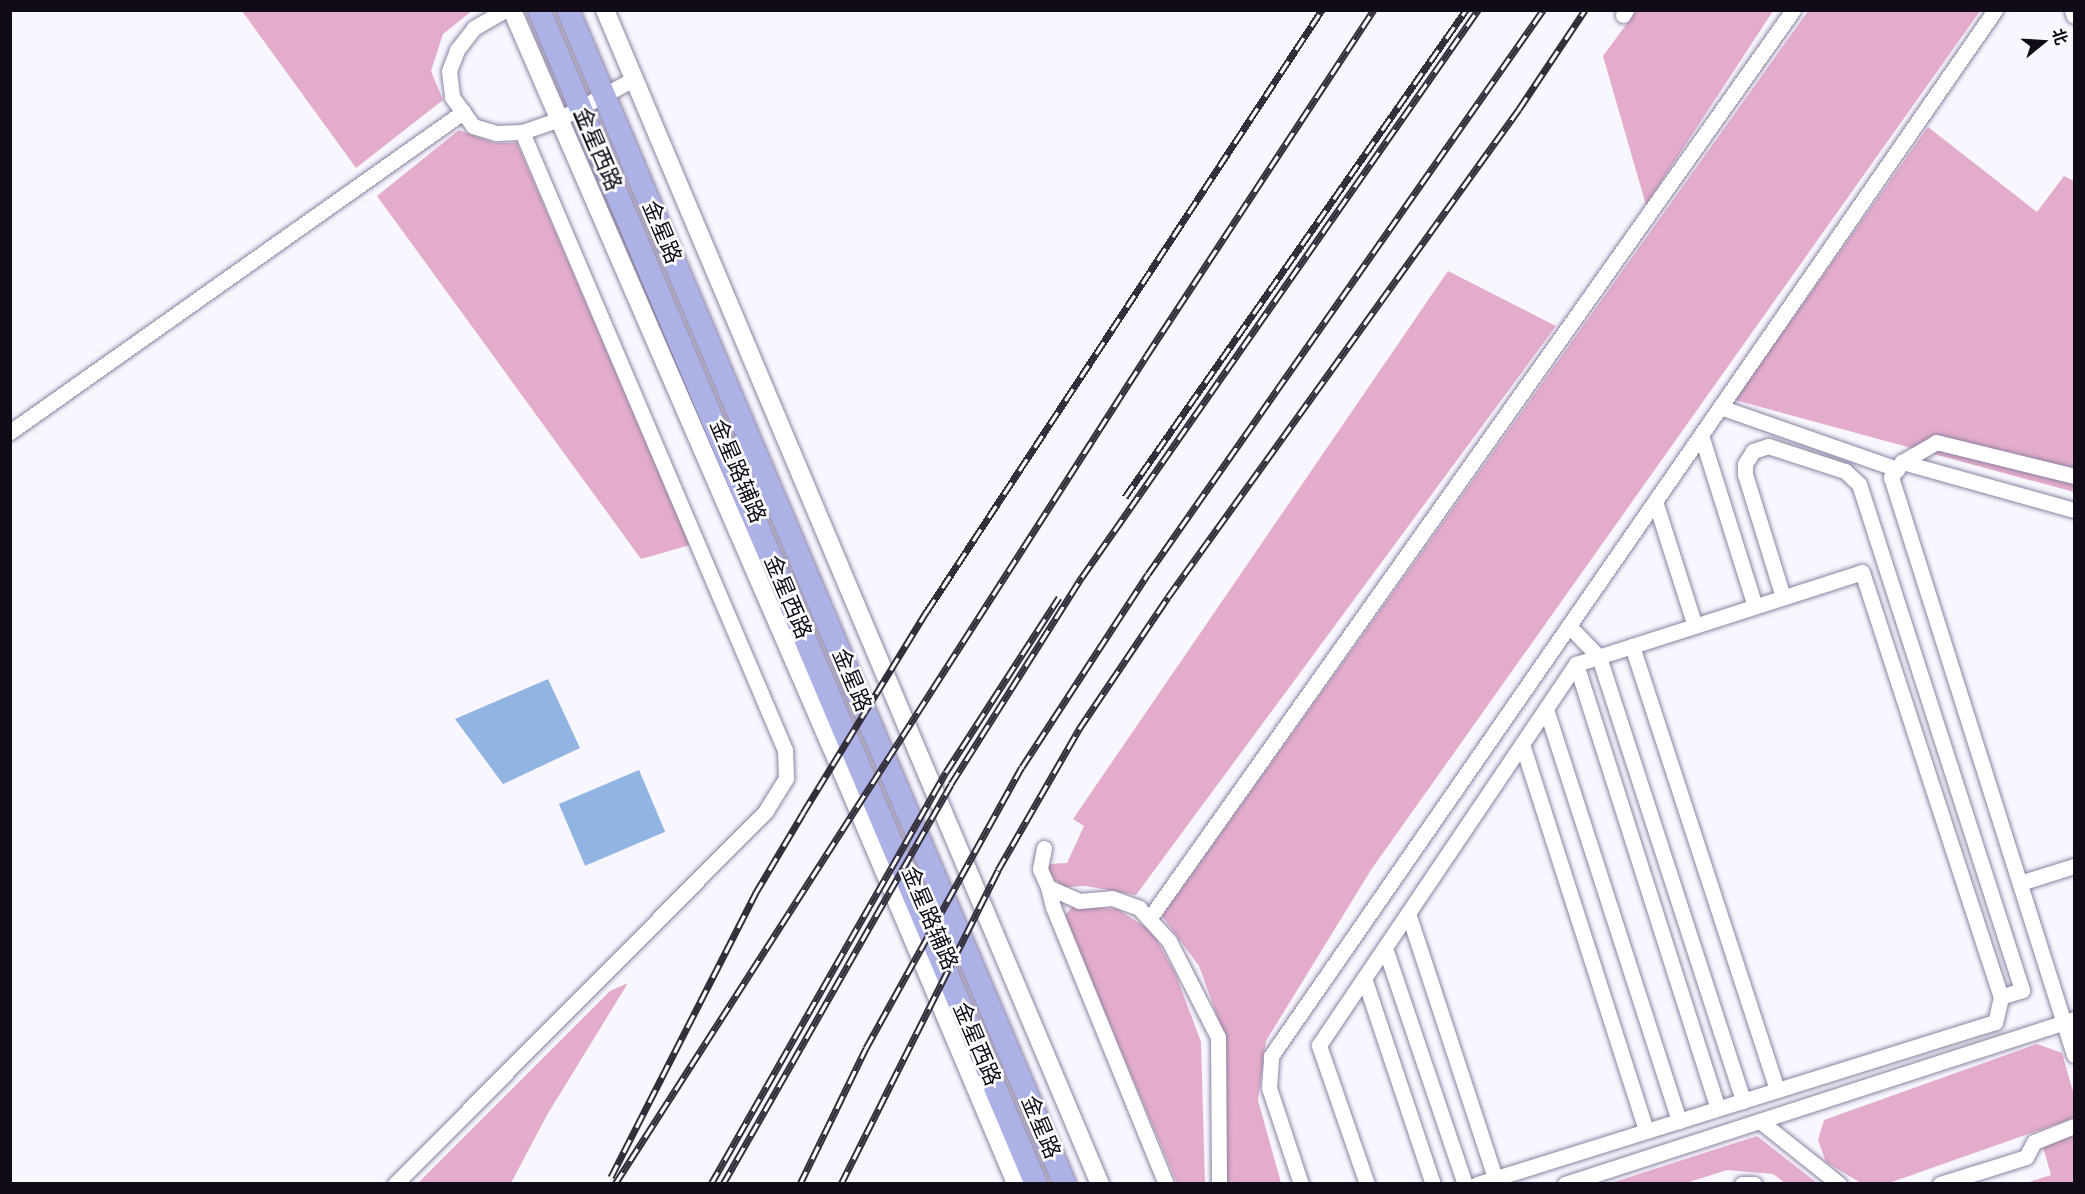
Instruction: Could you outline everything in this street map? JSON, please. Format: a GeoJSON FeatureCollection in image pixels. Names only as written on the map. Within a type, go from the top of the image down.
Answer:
{"type":"FeatureCollection","features":[{"type":"Feature","properties":{"kind":"main road","name":"金星西路"},"geometry":{"type":"LineString","coordinates":[[539,10],[1036,1184]]}},
{"type":"Feature","properties":{"kind":"main road","name":"金星路"},"geometry":{"type":"LineString","coordinates":[[568,10],[1065,1184]]}},
{"type":"Feature","properties":{"kind":"street"},"geometry":{"type":"LineString","coordinates":[[505,10],[474,28],[457,50],[449,71],[452,97],[473,126],[496,133],[522,132],[559,119],[634,79]]}},
{"type":"Feature","properties":{"kind":"street","name":"金星路辅路"},"geometry":{"type":"LineString","coordinates":[[512,10],[1016,1184]]}},
{"type":"Feature","properties":{"kind":"street"},"geometry":{"type":"LineString","coordinates":[[605,10],[1100,1184]]}},
{"type":"Feature","properties":{"kind":"street"},"geometry":{"type":"LineString","coordinates":[[1149,919],[1793,10]]}},
{"type":"Feature","properties":{"kind":"street"},"geometry":{"type":"LineString","coordinates":[[1301,1184],[1269,1088],[1271,1056],[1995,10]]}},
{"type":"Feature","properties":{"kind":"street"},"geometry":{"type":"LineString","coordinates":[[2072,10],[2074,16]]}},
{"type":"Feature","properties":{"kind":"street"},"geometry":{"type":"LineString","coordinates":[[10,432],[463,112]]}},
{"type":"Feature","properties":{"kind":"street"},"geometry":{"type":"LineString","coordinates":[[395,1184],[765,812],[786,778],[785,750],[522,132]]}},
{"type":"Feature","properties":{"kind":"street"},"geometry":{"type":"LineString","coordinates":[[1720,407],[1900,465],[2074,510]]}},
{"type":"Feature","properties":{"kind":"street"},"geometry":{"type":"LineString","coordinates":[[1701,435],[1755,606]]}},
{"type":"Feature","properties":{"kind":"street"},"geometry":{"type":"LineString","coordinates":[[2074,476],[1936,442],[1900,465],[1891,477],[1916,542],[2020,883],[2070,1021],[2074,1055]]}},
{"type":"Feature","properties":{"kind":"street"},"geometry":{"type":"LineString","coordinates":[[1783,597],[1745,474],[1744,464],[1753,451],[1768,446],[1845,471],[1859,484],[2022,990],[2001,997]]}},
{"type":"Feature","properties":{"kind":"street"},"geometry":{"type":"LineString","coordinates":[[1655,501],[1695,626]]}},
{"type":"Feature","properties":{"kind":"street"},"geometry":{"type":"LineString","coordinates":[[1367,1184],[1319,1045],[1576,664],[1862,572],[2001,997],[1995,1022],[1477,1184]]}},
{"type":"Feature","properties":{"kind":"street"},"geometry":{"type":"LineString","coordinates":[[1569,626],[1599,657],[1743,1101]]}},
{"type":"Feature","properties":{"kind":"street"},"geometry":{"type":"LineString","coordinates":[[1632,646],[1777,1090]]}},
{"type":"Feature","properties":{"kind":"street"},"geometry":{"type":"LineString","coordinates":[[1576,664],[1718,1108]]}},
{"type":"Feature","properties":{"kind":"street"},"geometry":{"type":"LineString","coordinates":[[1546,709],[1679,1120]]}},
{"type":"Feature","properties":{"kind":"street"},"geometry":{"type":"LineString","coordinates":[[1522,744],[1646,1131]]}},
{"type":"Feature","properties":{"kind":"street"},"geometry":{"type":"LineString","coordinates":[[1044,848],[1040,869],[1053,907],[1166,1184]]}},
{"type":"Feature","properties":{"kind":"street"},"geometry":{"type":"LineString","coordinates":[[2020,883],[2074,866]]}},
{"type":"Feature","properties":{"kind":"street"},"geometry":{"type":"LineString","coordinates":[[1048,887],[1079,901],[1112,898],[1139,908],[1169,941],[1218,1037],[1219,1184]]}},
{"type":"Feature","properties":{"kind":"street"},"geometry":{"type":"LineString","coordinates":[[1408,913],[1495,1178]]}},
{"type":"Feature","properties":{"kind":"street"},"geometry":{"type":"LineString","coordinates":[[1385,948],[1465,1184]]}},
{"type":"Feature","properties":{"kind":"street"},"geometry":{"type":"LineString","coordinates":[[1364,978],[1433,1184]]}},
{"type":"Feature","properties":{"kind":"street"},"geometry":{"type":"LineString","coordinates":[[1565,1184],[2070,1021]]}},
{"type":"Feature","properties":{"kind":"street"},"geometry":{"type":"LineString","coordinates":[[1760,1121],[1839,1184]]}},
{"type":"Feature","properties":{"kind":"street"},"geometry":{"type":"LineString","coordinates":[[1940,1184],[2026,1157],[2034,1142],[2074,1126]]}},
{"type":"Feature","properties":{"kind":"street"},"geometry":{"type":"LineString","coordinates":[[1742,1184],[1754,1184]]}},
{"type":"Feature","properties":{"kind":"shaded area"},"geometry":{"type":"Polygon","coordinates":[[[242,11],[472,11],[443,34],[431,71],[443,100],[356,168],[242,11]]]}},
{"type":"Feature","properties":{"kind":"shaded area"},"geometry":{"type":"Polygon","coordinates":[[[1636,11],[1773,11],[1646,205],[1603,56],[1636,11]]]}},
{"type":"Feature","properties":{"kind":"shaded area"},"geometry":{"type":"Polygon","coordinates":[[[1808,11],[1980,11],[1371,870],[1266,1041],[1258,1100],[1281,1183],[1225,1183],[1223,1032],[1199,966],[1162,916],[1808,11]]]}},
{"type":"Feature","properties":{"kind":"shaded area"},"geometry":{"type":"Polygon","coordinates":[[[1928,127],[2037,212],[2064,176],[2074,181],[2074,492],[1735,400],[1928,127]]]}},
{"type":"Feature","properties":{"kind":"shaded area"},"geometry":{"type":"Polygon","coordinates":[[[459,130],[494,143],[517,143],[690,545],[641,559],[377,196],[459,130]]]}},
{"type":"Feature","properties":{"kind":"shaded area"},"geometry":{"type":"Polygon","coordinates":[[[1448,271],[1556,326],[1136,895],[1086,886],[1064,887],[1047,873],[1049,864],[1067,863],[1084,826],[1073,819],[1448,271]]]}},
{"type":"Feature","properties":{"kind":"shaded area"},"geometry":{"type":"Polygon","coordinates":[[[1073,906],[1117,909],[1152,931],[1176,975],[1201,1042],[1205,1183],[1177,1183],[1064,916],[1073,906]]]}},
{"type":"Feature","properties":{"kind":"shaded area"},"geometry":{"type":"Polygon","coordinates":[[[628,983],[547,1115],[511,1183],[418,1183],[610,991],[628,983]]]}},
{"type":"Feature","properties":{"kind":"shaded area"},"geometry":{"type":"Polygon","coordinates":[[[2037,1044],[2062,1053],[2074,1095],[2074,1118],[1889,1183],[1861,1183],[1826,1162],[1818,1140],[1824,1120],[2037,1044]]]}},
{"type":"Feature","properties":{"kind":"shaded area"},"geometry":{"type":"Polygon","coordinates":[[[2074,1135],[2074,1183],[2026,1183],[2051,1175],[2043,1147],[2074,1135]]]}},
{"type":"Feature","properties":{"kind":"shaded area"},"geometry":{"type":"Polygon","coordinates":[[[1757,1136],[1817,1183],[1785,1183],[1773,1174],[1727,1170],[1686,1183],[1611,1183],[1757,1136]]]}},
{"type":"Feature","properties":{"kind":"water"},"geometry":{"type":"Polygon","coordinates":[[[548,679],[580,748],[503,784],[455,719],[548,679]]]}},
{"type":"Feature","properties":{"kind":"water"},"geometry":{"type":"Polygon","coordinates":[[[639,770],[665,832],[585,866],[559,804],[639,770]]]}},
{"type":"Feature","properties":{"kind":"railway"},"geometry":{"type":"LineString","coordinates":[[611,1177],[755,894],[803,813],[927,611],[1322,10]]}},
{"type":"Feature","properties":{"kind":"railway"},"geometry":{"type":"LineString","coordinates":[[615,1184],[1147,355],[1374,10]]}},
{"type":"Feature","properties":{"kind":"railway"},"geometry":{"type":"LineString","coordinates":[[1125,497],[1466,10]]}},
{"type":"Feature","properties":{"kind":"railway"},"geometry":{"type":"LineString","coordinates":[[723,1184],[951,784],[1082,577],[1478,10]]}},
{"type":"Feature","properties":{"kind":"railway"},"geometry":{"type":"LineString","coordinates":[[800,1184],[866,1048],[1022,767],[1148,574],[1543,10]]}},
{"type":"Feature","properties":{"kind":"railway"},"geometry":{"type":"LineString","coordinates":[[841,1184],[998,870],[1079,729],[1168,597],[1519,109],[1585,10]]}},
{"type":"Feature","properties":{"kind":"railway"},"geometry":{"type":"LineString","coordinates":[[711,1184],[946,772],[1059,597]]}}]}
